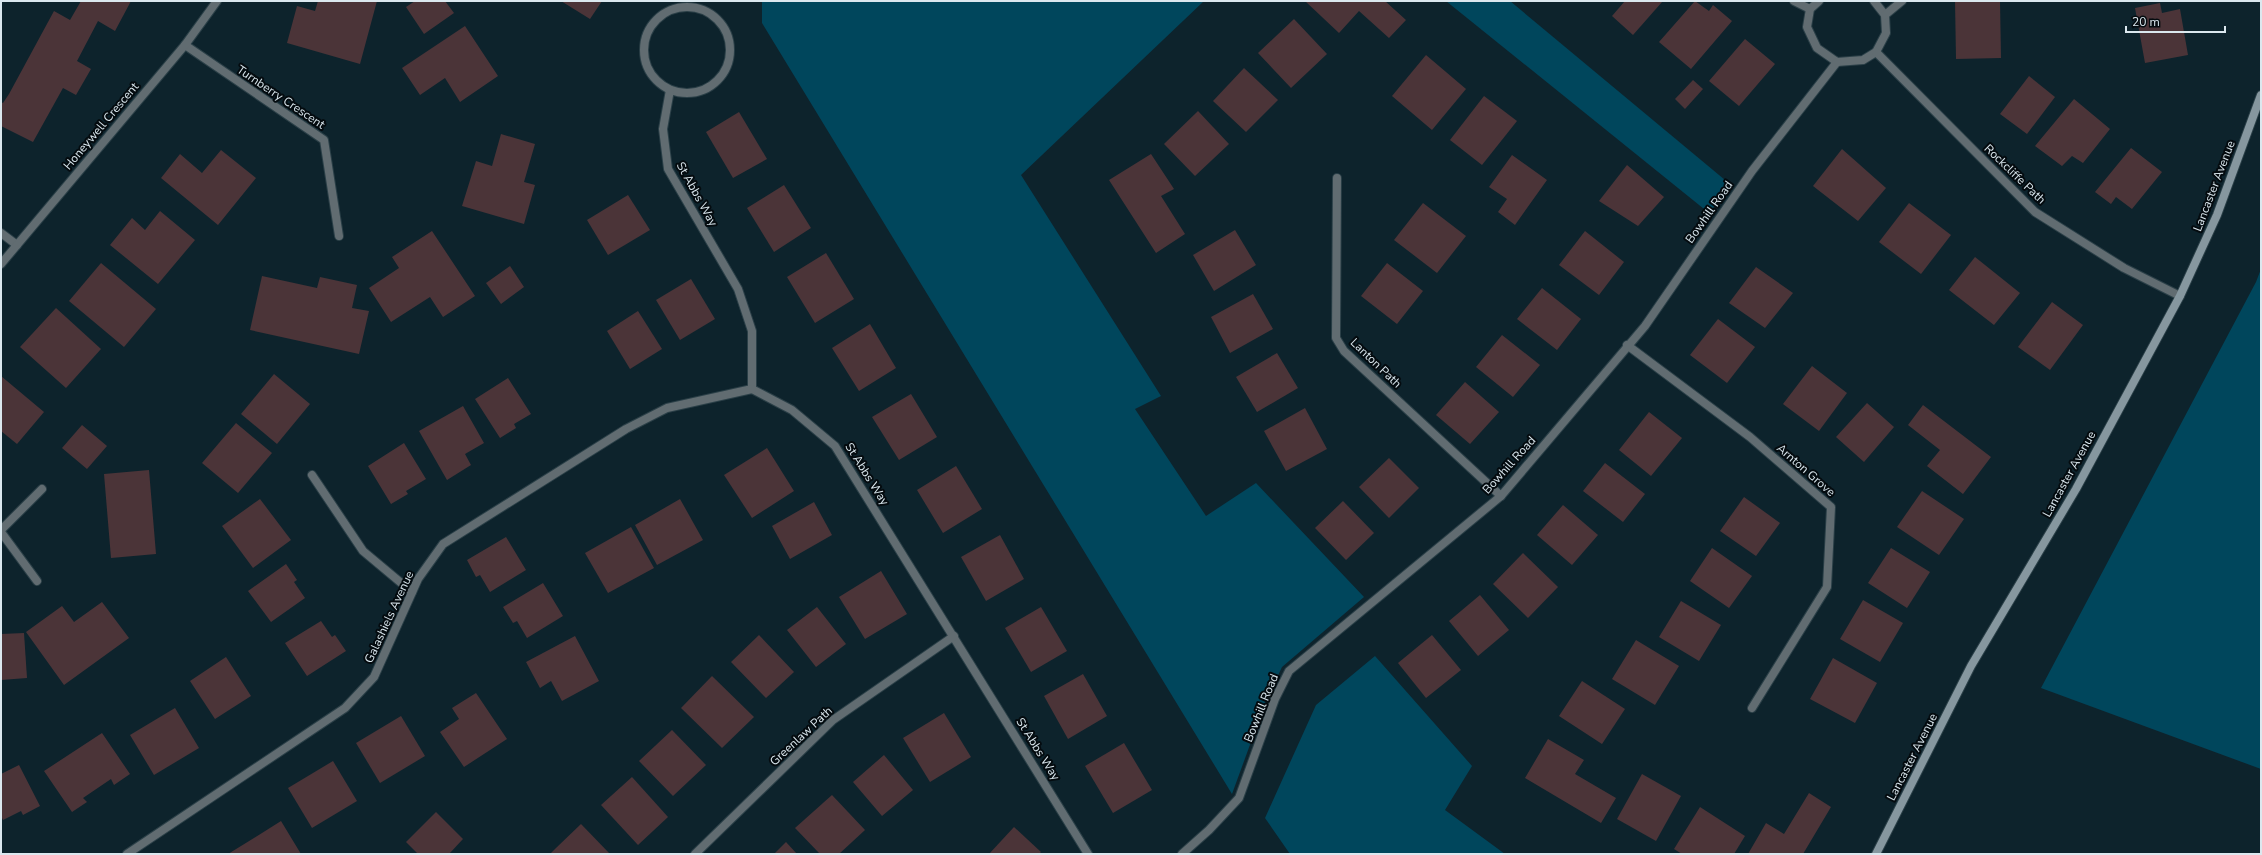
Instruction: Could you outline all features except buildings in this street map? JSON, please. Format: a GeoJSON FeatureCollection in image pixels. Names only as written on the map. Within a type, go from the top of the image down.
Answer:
{"type":"FeatureCollection","features":[{"type":"Feature","properties":{"kind":"main road","name":"Lancaster Avenue"},"geometry":{"type":"LineString","coordinates":[[1876,854],[1971,666],[2076,489],[2180,296],[2217,215],[2261,94]]}},
{"type":"Feature","properties":{"kind":"street","name":"Honeywell Crescent"},"geometry":{"type":"LineString","coordinates":[[1,264],[185,45],[217,1]]}},
{"type":"Feature","properties":{"kind":"street"},"geometry":{"type":"LineString","coordinates":[[1794,1],[1810,9]]}},
{"type":"Feature","properties":{"kind":"street"},"geometry":{"type":"LineString","coordinates":[[1819,1],[1810,9],[1807,27],[1817,48],[1837,62],[1863,60],[1876,52],[1886,33],[1885,15],[1874,1]]}},
{"type":"Feature","properties":{"kind":"street"},"geometry":{"type":"LineString","coordinates":[[1885,15],[1902,1]]}},
{"type":"Feature","properties":{"kind":"street"},"geometry":{"type":"LineString","coordinates":[[692,7],[708,12],[718,20],[727,35],[730,52],[728,64],[715,83],[704,90],[687,93],[670,90],[659,84],[646,65],[643,54],[644,42],[648,31],[663,13],[674,8],[692,7]]}},
{"type":"Feature","properties":{"kind":"street","name":"Turnberry Crescent"},"geometry":{"type":"LineString","coordinates":[[185,45],[324,140],[340,236]]}},
{"type":"Feature","properties":{"kind":"street","name":"Rockcliffe Path"},"geometry":{"type":"LineString","coordinates":[[1876,52],[2035,212],[2124,268],[2180,296]]}},
{"type":"Feature","properties":{"kind":"street","name":"Bowhill Road"},"geometry":{"type":"LineString","coordinates":[[1182,854],[1210,830],[1239,798],[1275,700],[1290,671],[1501,496],[1627,345],[1645,326],[1752,171],[1837,62]]}},
{"type":"Feature","properties":{"kind":"street","name":"St Abbs Way"},"geometry":{"type":"LineString","coordinates":[[670,90],[664,129],[668,169],[738,289],[752,331],[752,389],[792,410],[835,446],[1088,854]]}},
{"type":"Feature","properties":{"kind":"street","name":"Lanton Path"},"geometry":{"type":"LineString","coordinates":[[1337,178],[1336,338],[1344,351],[1501,496]]}},
{"type":"Feature","properties":{"kind":"street"},"geometry":{"type":"LineString","coordinates":[[1,233],[17,245]]}},
{"type":"Feature","properties":{"kind":"street","name":"Arnton Grove"},"geometry":{"type":"LineString","coordinates":[[1627,345],[1750,437],[1831,507],[1826,587],[1752,708]]}},
{"type":"Feature","properties":{"kind":"street","name":"Galashiels Avenue"},"geometry":{"type":"LineString","coordinates":[[127,854],[345,708],[374,677],[418,579],[443,544],[626,429],[667,408],[752,389]]}},
{"type":"Feature","properties":{"kind":"street"},"geometry":{"type":"LineString","coordinates":[[312,475],[363,551],[412,592]]}},
{"type":"Feature","properties":{"kind":"street"},"geometry":{"type":"LineString","coordinates":[[37,581],[1,531],[42,488]]}},
{"type":"Feature","properties":{"kind":"street","name":"Greenlaw Path"},"geometry":{"type":"LineString","coordinates":[[695,854],[833,720],[954,636]]}},
{"type":"Feature","properties":{"kind":"shaded area"},"geometry":{"type":"Polygon","coordinates":[[[762,1],[1204,1],[1021,175],[1161,396],[1135,409],[1206,516],[1256,483],[1364,597],[1282,667],[1266,701],[1232,794],[762,23],[762,1]]]}},
{"type":"Feature","properties":{"kind":"shaded area"},"geometry":{"type":"Polygon","coordinates":[[[1446,1],[1510,1],[1731,185],[1709,213],[1446,1]]]}},
{"type":"Feature","properties":{"kind":"shaded area"},"geometry":{"type":"Polygon","coordinates":[[[2261,269],[2261,769],[2041,688],[2256,282],[2261,269]]]}},
{"type":"Feature","properties":{"kind":"shaded area"},"geometry":{"type":"Polygon","coordinates":[[[1375,656],[1472,766],[1445,810],[1505,854],[1290,854],[1265,818],[1316,705],[1375,656]]]}}]}
